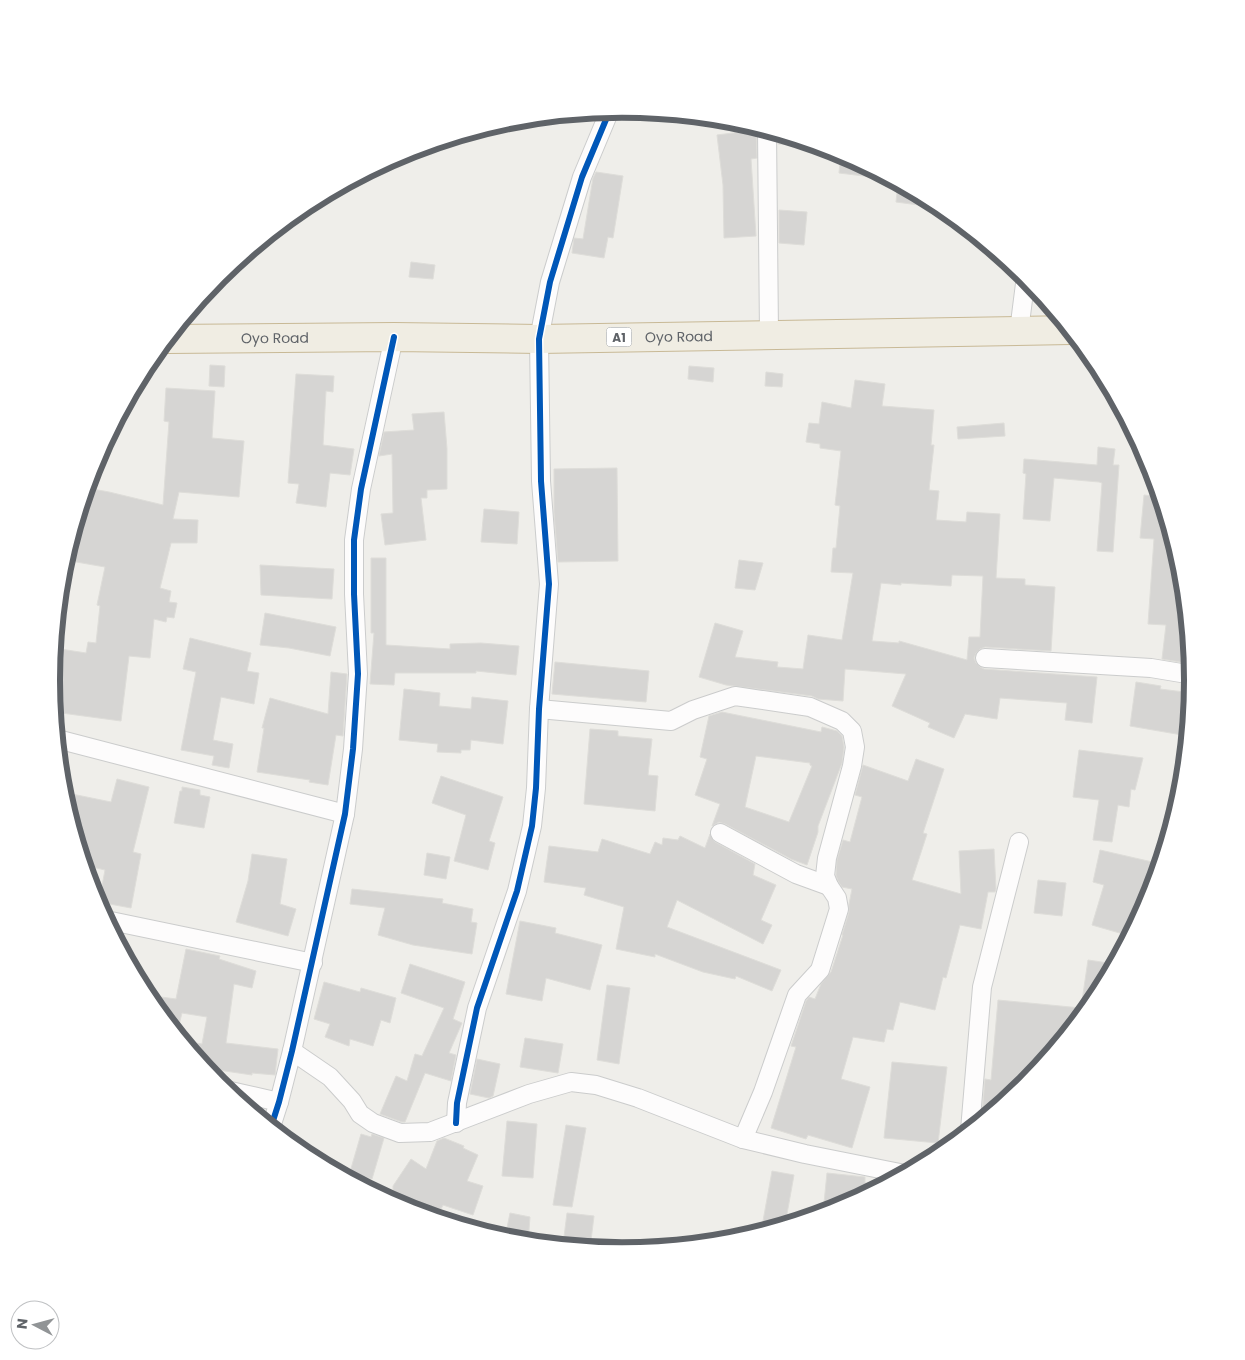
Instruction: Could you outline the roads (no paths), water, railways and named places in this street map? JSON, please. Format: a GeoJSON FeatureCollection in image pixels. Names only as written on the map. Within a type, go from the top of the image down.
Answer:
{"type":"FeatureCollection","features":[{"type":"Feature","properties":{"kind":"highway","name":"Oyo Road"},"geometry":{"type":"LineString","coordinates":[[175,339],[394,337],[539,339],[1063,330]]}},
{"type":"Feature","properties":{"kind":"street"},"geometry":{"type":"LineString","coordinates":[[456,1123],[458,1102],[477,1008],[517,891],[532,826],[549,584],[541,481],[539,339],[550,282],[582,177],[606,118]]}},
{"type":"Feature","properties":{"kind":"street"},"geometry":{"type":"LineString","coordinates":[[767,137],[770,334]]}},
{"type":"Feature","properties":{"kind":"street"},"geometry":{"type":"LineString","coordinates":[[1019,332],[1025,287]]}},
{"type":"Feature","properties":{"kind":"street"},"geometry":{"type":"LineString","coordinates":[[273,1120],[279,1102],[313,963],[345,814],[354,749],[358,674],[354,594],[354,540],[361,489],[394,337]]}},
{"type":"Feature","properties":{"kind":"street"},"geometry":{"type":"LineString","coordinates":[[985,658],[1151,668],[1185,674]]}},
{"type":"Feature","properties":{"kind":"street"},"geometry":{"type":"LineString","coordinates":[[539,709],[671,721],[693,710],[735,696],[810,707],[842,721],[852,731],[855,747],[852,766],[827,858],[825,876],[837,898],[839,909],[834,928],[820,970],[797,995],[763,1092],[744,1139]]}},
{"type":"Feature","properties":{"kind":"street"},"geometry":{"type":"LineString","coordinates":[[64,741],[345,814]]}},
{"type":"Feature","properties":{"kind":"street"},"geometry":{"type":"LineString","coordinates":[[720,833],[796,874],[829,886]]}},
{"type":"Feature","properties":{"kind":"street"},"geometry":{"type":"LineString","coordinates":[[971,1121],[982,987],[1019,842]]}},
{"type":"Feature","properties":{"kind":"street"},"geometry":{"type":"LineString","coordinates":[[115,922],[313,963]]}},
{"type":"Feature","properties":{"kind":"street"},"geometry":{"type":"LineString","coordinates":[[292,1051],[330,1077],[352,1101],[360,1114],[373,1123],[400,1133],[430,1132],[529,1094],[571,1082],[596,1086],[638,1098],[744,1139],[805,1154],[894,1172]]}},
{"type":"Feature","properties":{"kind":"street"},"geometry":{"type":"LineString","coordinates":[[242,1094],[279,1102]]}}]}
